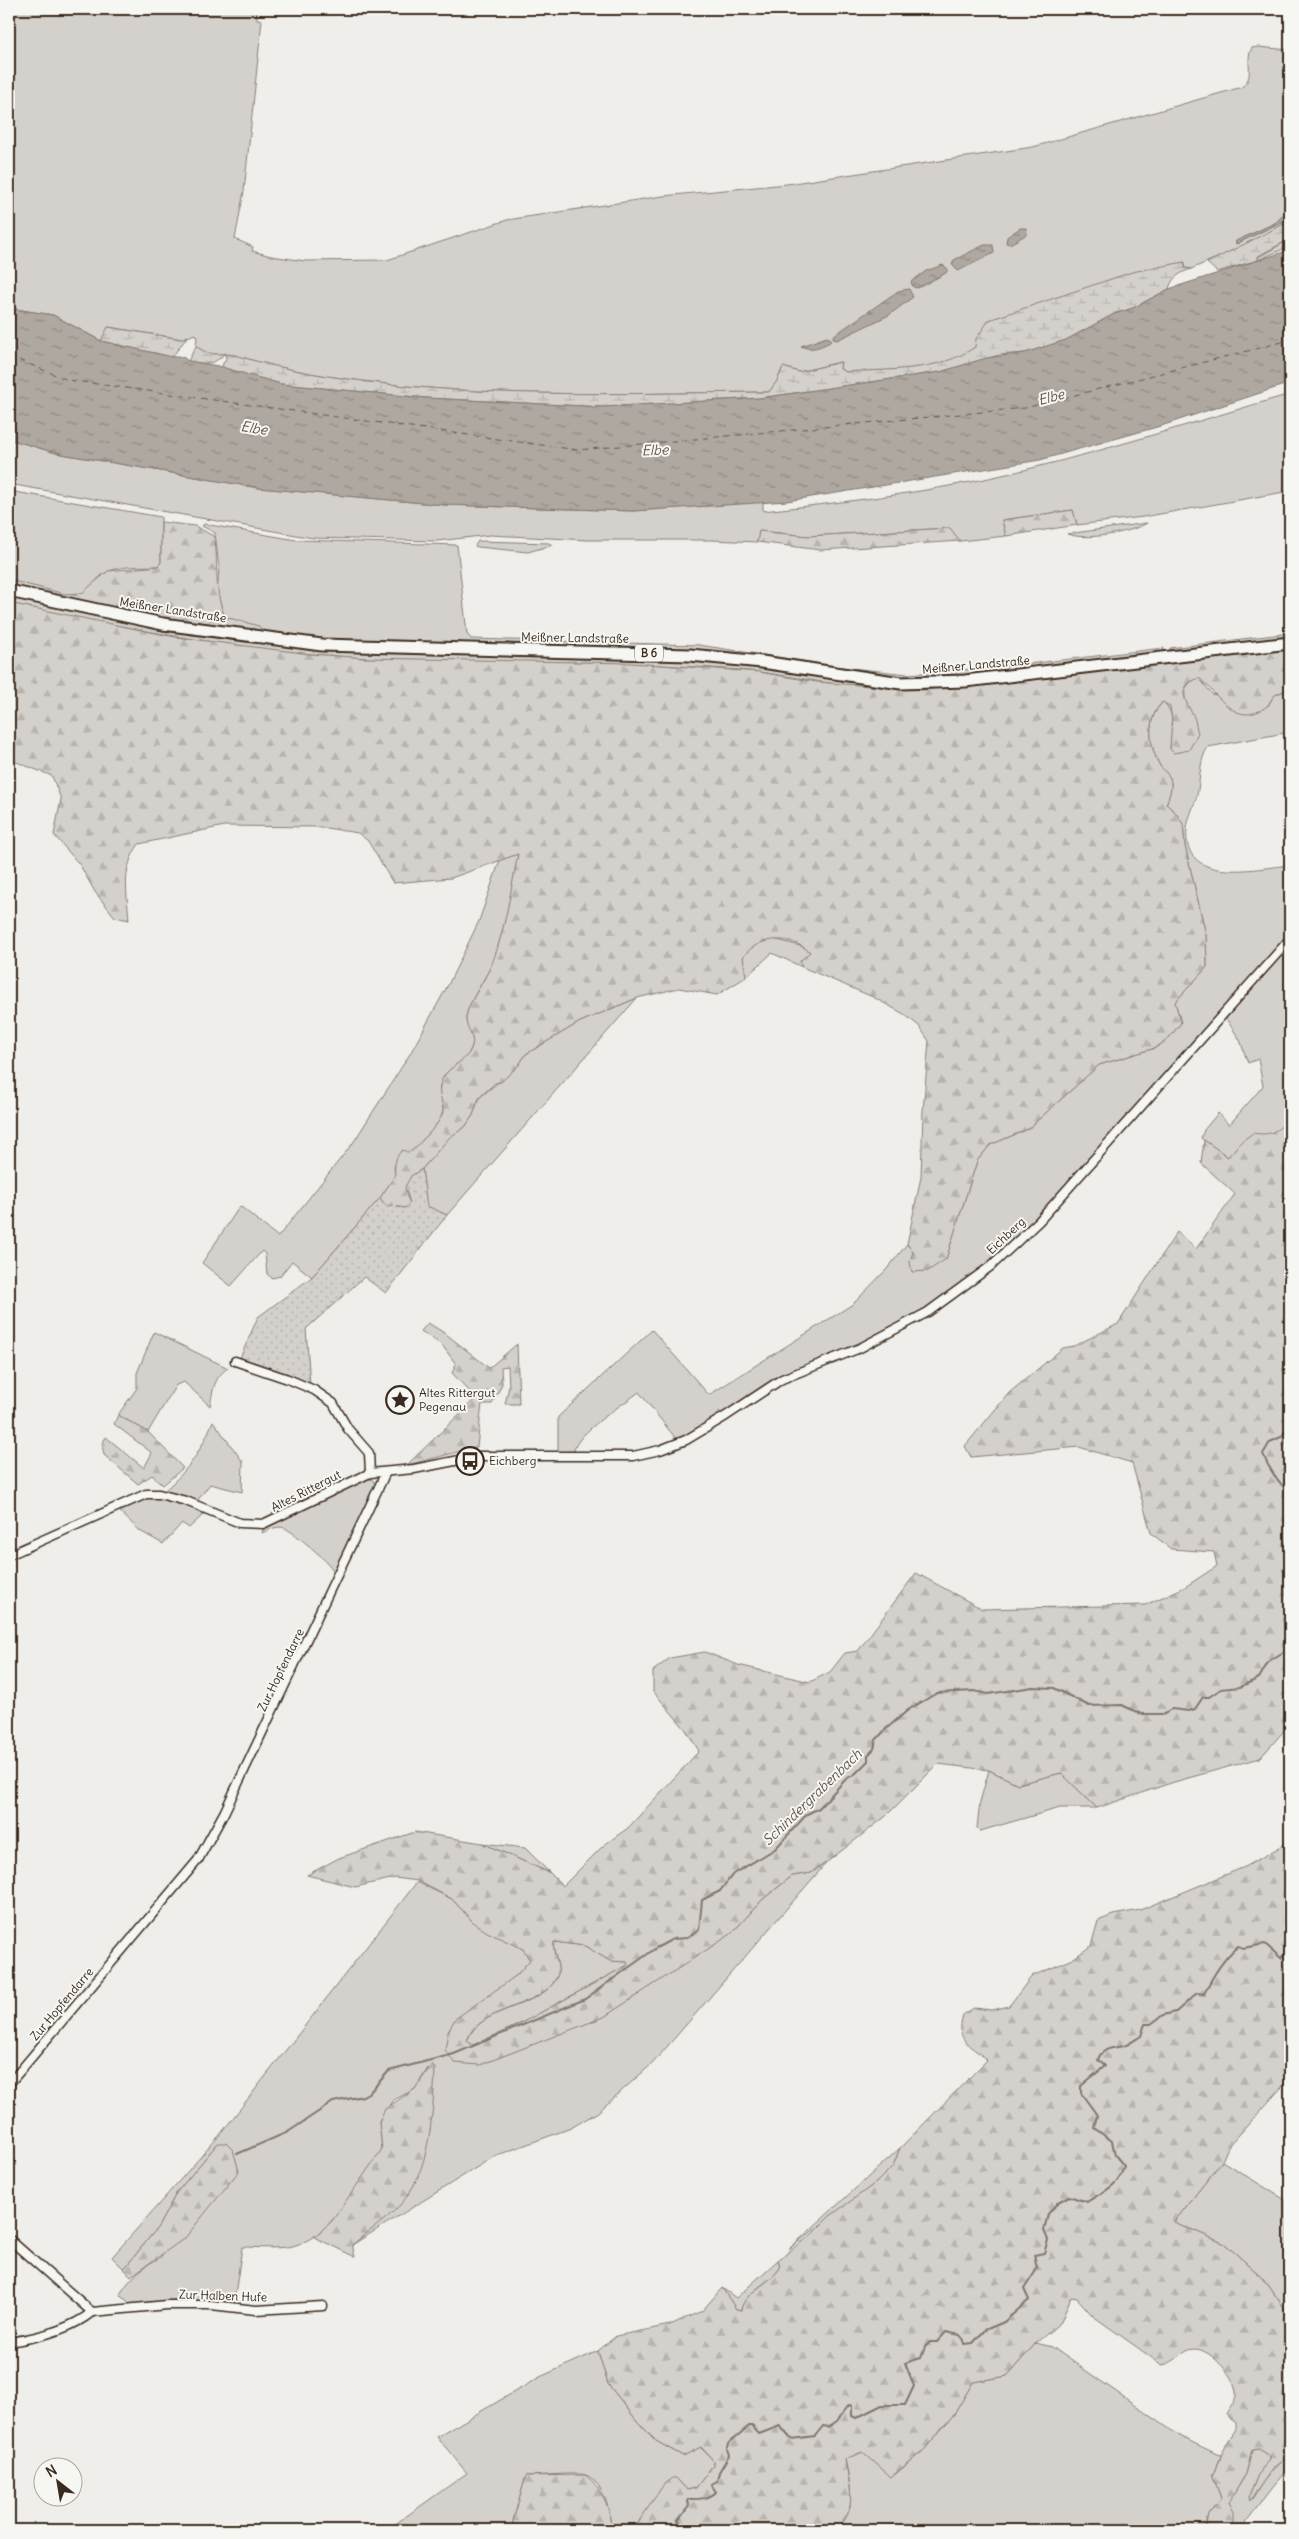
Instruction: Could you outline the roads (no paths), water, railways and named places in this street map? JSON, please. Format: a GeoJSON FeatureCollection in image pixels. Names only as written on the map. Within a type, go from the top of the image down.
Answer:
{"type":"FeatureCollection","features":[{"type":"Feature","properties":{"kind":"main road","name":"Meißner Landstraße"},"geometry":{"type":"LineString","coordinates":[[9,591],[163,624],[322,645],[690,655],[762,662],[901,683],[965,681],[1290,643]]}},
{"type":"Feature","properties":{"kind":"street","name":"Eichberg"},"geometry":{"type":"LineString","coordinates":[[386,1472],[480,1456],[633,1456],[660,1450],[686,1440],[782,1379],[860,1348],[928,1312],[991,1266],[1038,1221],[1290,939]]}},
{"type":"Feature","properties":{"kind":"street"},"geometry":{"type":"LineString","coordinates":[[235,1361],[314,1390],[333,1403],[348,1430],[369,1453],[370,1473]]}},
{"type":"Feature","properties":{"kind":"street","name":"Altes Rittergut"},"geometry":{"type":"LineString","coordinates":[[9,1555],[137,1496],[159,1494],[200,1506],[229,1520],[263,1524],[370,1473],[386,1472]]}},
{"type":"Feature","properties":{"kind":"street","name":"Zur Hopfendarre"},"geometry":{"type":"LineString","coordinates":[[9,2084],[198,1860],[240,1781],[386,1472]]}},
{"type":"Feature","properties":{"kind":"street"},"geometry":{"type":"LineString","coordinates":[[9,2239],[92,2312]]}},
{"type":"Feature","properties":{"kind":"street","name":"Zur Halben Hufe"},"geometry":{"type":"LineString","coordinates":[[9,2342],[52,2332],[84,2318],[92,2312],[166,2305],[211,2305],[256,2310],[323,2306]]}},
{"type":"Feature","properties":{"kind":"water"},"geometry":{"type":"Polygon","coordinates":[[[1290,209],[1290,218],[1236,244],[1236,241],[1275,223],[1290,209]]]}},
{"type":"Feature","properties":{"kind":"water"},"geometry":{"type":"Polygon","coordinates":[[[1020,228],[1026,228],[1027,234],[1010,244],[1006,243],[1007,237],[1020,228]]]}},
{"type":"Feature","properties":{"kind":"water"},"geometry":{"type":"Polygon","coordinates":[[[984,245],[993,245],[994,253],[958,271],[952,265],[954,260],[984,245]]]}},
{"type":"Feature","properties":{"kind":"water","name":"Elbe"},"geometry":{"type":"Polygon","coordinates":[[[1290,250],[1290,383],[1164,425],[1040,460],[787,501],[633,511],[445,505],[259,488],[56,453],[9,439],[9,308],[53,315],[101,341],[172,357],[183,357],[188,361],[218,366],[281,384],[426,398],[603,407],[760,398],[940,372],[986,358],[1025,353],[1066,340],[1114,314],[1133,308],[1169,289],[1290,250]]]}},
{"type":"Feature","properties":{"kind":"water"},"geometry":{"type":"Polygon","coordinates":[[[943,265],[948,269],[946,273],[918,288],[913,287],[911,282],[926,271],[943,265]]]}},
{"type":"Feature","properties":{"kind":"water"},"geometry":{"type":"Polygon","coordinates":[[[909,289],[913,297],[889,315],[837,340],[833,339],[833,336],[898,291],[909,289]]]}},
{"type":"Feature","properties":{"kind":"water"},"geometry":{"type":"Polygon","coordinates":[[[827,337],[831,339],[830,342],[819,347],[808,348],[801,346],[827,337]]]}},
{"type":"Feature","properties":{"kind":"waterway"},"geometry":{"type":"LineString","coordinates":[[1290,1425],[1281,1437],[1270,1442],[1263,1454],[1274,1475],[1290,1494]]}},
{"type":"Feature","properties":{"kind":"waterway","name":"Schindergrabenbach"},"geometry":{"type":"LineString","coordinates":[[237,2154],[288,2132],[333,2102],[363,2096],[370,2092],[389,2071],[454,2054],[585,1999],[656,1948],[673,1939],[687,1938],[699,1930],[702,1900],[720,1891],[733,1874],[775,1849],[807,1814],[819,1808],[846,1779],[855,1774],[868,1761],[868,1755],[874,1749],[876,1740],[886,1729],[908,1710],[937,1693],[974,1691],[988,1694],[1033,1687],[1054,1688],[1089,1706],[1122,1705],[1141,1714],[1163,1714],[1171,1709],[1189,1711],[1195,1709],[1203,1697],[1209,1697],[1221,1689],[1240,1687],[1259,1678],[1269,1661],[1290,1648]]}},
{"type":"Feature","properties":{"kind":"waterway"},"geometry":{"type":"LineString","coordinates":[[685,2530],[685,2526],[678,2521],[689,2506],[688,2501],[690,2499],[701,2499],[716,2492],[711,2484],[717,2481],[719,2472],[729,2455],[727,2449],[730,2442],[749,2426],[752,2426],[759,2434],[780,2426],[791,2439],[815,2436],[823,2426],[828,2427],[837,2421],[849,2405],[852,2406],[852,2416],[856,2418],[882,2405],[905,2405],[914,2386],[905,2363],[921,2358],[925,2347],[930,2342],[937,2342],[946,2332],[960,2335],[964,2340],[964,2344],[973,2343],[985,2330],[1004,2322],[1029,2300],[1024,2289],[1037,2269],[1034,2255],[1044,2253],[1048,2240],[1044,2230],[1048,2214],[1058,2202],[1069,2196],[1087,2202],[1104,2192],[1118,2179],[1124,2166],[1115,2155],[1112,2141],[1094,2128],[1097,2115],[1081,2093],[1081,2086],[1105,2066],[1098,2060],[1102,2053],[1112,2048],[1124,2046],[1141,2036],[1145,2024],[1151,2024],[1163,2015],[1176,2012],[1197,1993],[1204,1994],[1218,1968],[1238,1946],[1243,1948],[1265,1944],[1281,1958],[1290,1948]]}},
{"type":"Feature","properties":{"kind":"place","name":"Altes Rittergut Pegenau"},"geometry":{"type":"Point","coordinates":[400,1400]}},
{"type":"Feature","properties":{"kind":"place","name":"Eichberg"},"geometry":{"type":"Point","coordinates":[470,1461]}}]}
